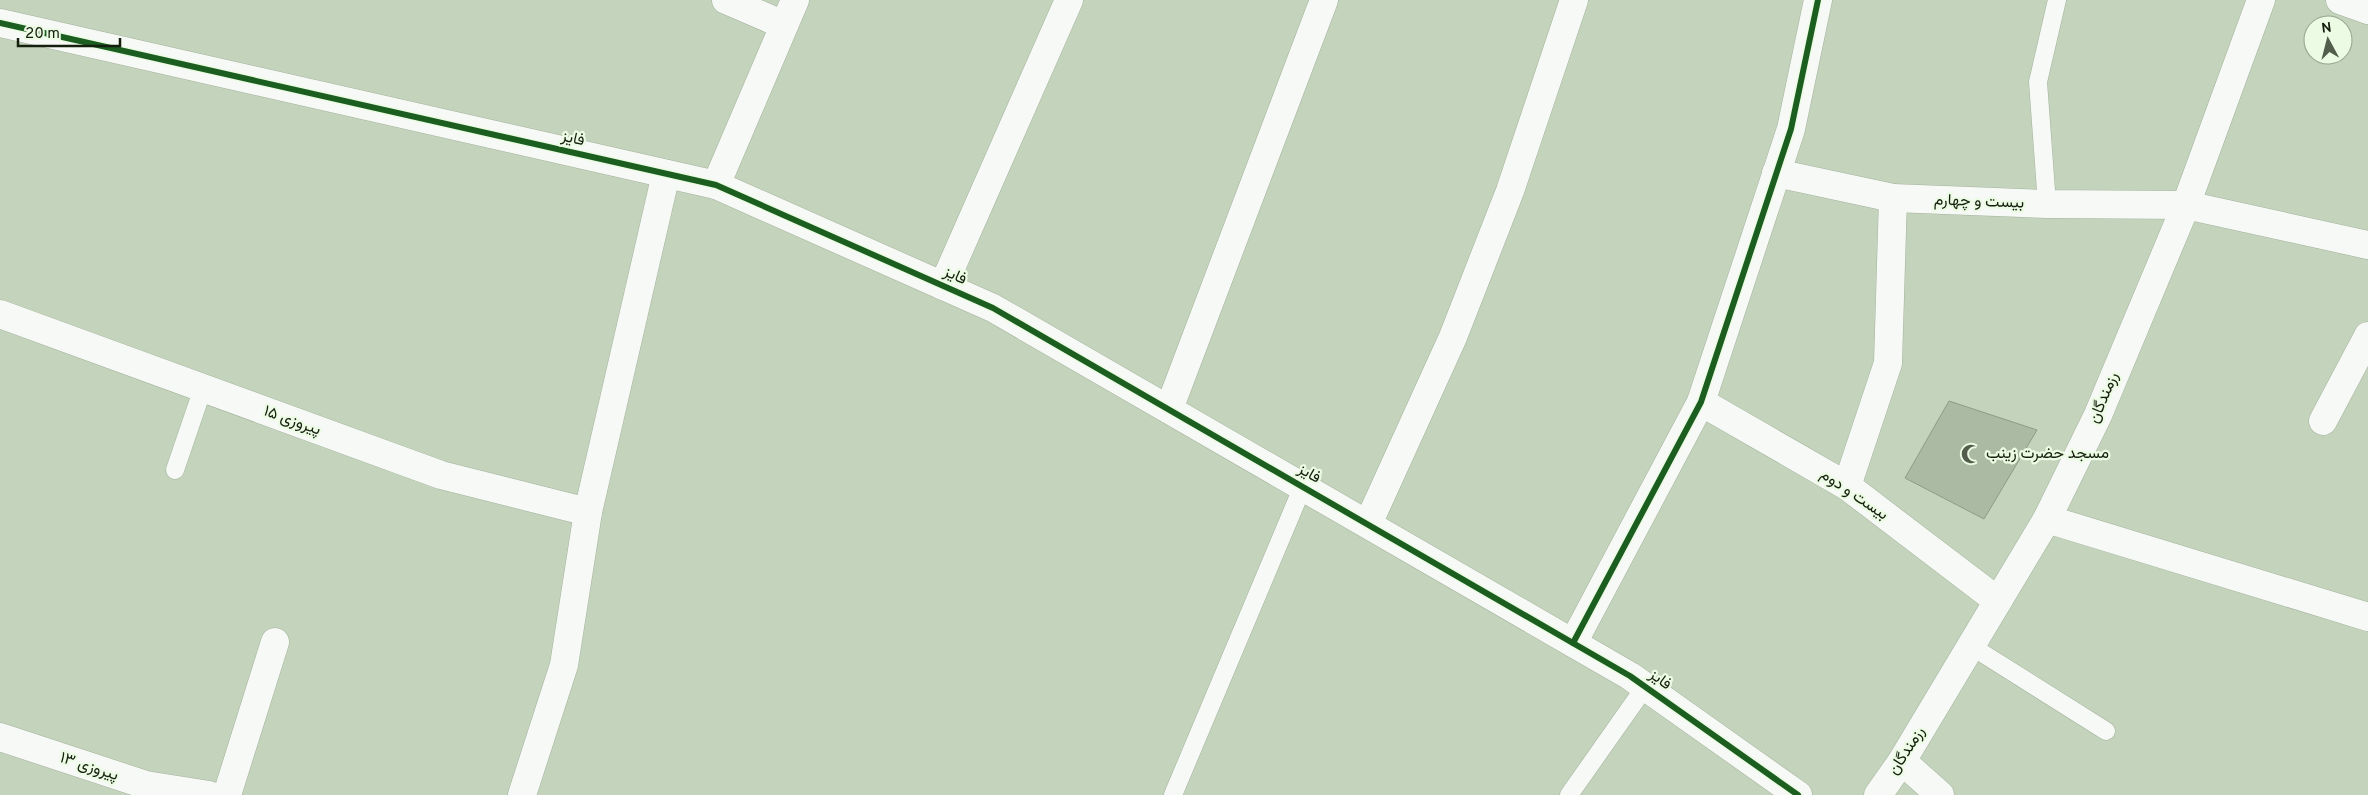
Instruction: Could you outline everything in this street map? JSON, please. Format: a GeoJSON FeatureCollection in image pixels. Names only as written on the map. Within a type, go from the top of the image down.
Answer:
{"type":"FeatureCollection","features":[{"type":"Feature","properties":{"kind":"street"},"geometry":{"type":"LineString","coordinates":[[726,0],[784,25]]}},
{"type":"Feature","properties":{"kind":"street"},"geometry":{"type":"LineString","coordinates":[[716,185],[795,0]]}},
{"type":"Feature","properties":{"kind":"street"},"geometry":{"type":"LineString","coordinates":[[943,286],[1070,0]]}},
{"type":"Feature","properties":{"kind":"street"},"geometry":{"type":"LineString","coordinates":[[1168,409],[1324,0]]}},
{"type":"Feature","properties":{"kind":"street"},"geometry":{"type":"LineString","coordinates":[[1368,524],[1453,337],[1510,191],[1574,0]]}},
{"type":"Feature","properties":{"kind":"street"},"geometry":{"type":"LineString","coordinates":[[1574,643],[1701,402],[1790,129],[1818,0]]}},
{"type":"Feature","properties":{"kind":"street","name":"رزمندگان"},"geometry":{"type":"LineString","coordinates":[[1878,795],[1902,761],[2047,519],[2098,415],[2186,205],[2261,0]]}},
{"type":"Feature","properties":{"kind":"street"},"geometry":{"type":"LineString","coordinates":[[2340,0],[2368,10]]}},
{"type":"Feature","properties":{"kind":"street","name":"فایز"},"geometry":{"type":"LineString","coordinates":[[0,23],[716,185],[993,308],[1574,643],[1645,687],[1798,795]]}},
{"type":"Feature","properties":{"kind":"street","name":"بیست و چهارم"},"geometry":{"type":"LineString","coordinates":[[1776,173],[1893,198],[2047,204],[2186,205],[2368,245]]}},
{"type":"Feature","properties":{"kind":"street"},"geometry":{"type":"LineString","coordinates":[[522,795],[564,665],[588,512],[666,174]]}},
{"type":"Feature","properties":{"kind":"street"},"geometry":{"type":"LineString","coordinates":[[1847,486],[1888,363],[1893,198]]}},
{"type":"Feature","properties":{"kind":"street","name":"پیروزی ۱۵"},"geometry":{"type":"LineString","coordinates":[[0,314],[441,475],[588,512]]}},
{"type":"Feature","properties":{"kind":"street"},"geometry":{"type":"LineString","coordinates":[[2323,421],[2368,336]]}},
{"type":"Feature","properties":{"kind":"street","name":"بیست و دوم"},"geometry":{"type":"LineString","coordinates":[[1701,402],[1847,486],[1998,600]]}},
{"type":"Feature","properties":{"kind":"street"},"geometry":{"type":"LineString","coordinates":[[2047,519],[2368,617]]}},
{"type":"Feature","properties":{"kind":"street"},"geometry":{"type":"LineString","coordinates":[[227,795],[274,642]]}},
{"type":"Feature","properties":{"kind":"street","name":"پیروزی ۱۳"},"geometry":{"type":"LineString","coordinates":[[0,737],[146,785],[209,795]]}},
{"type":"Feature","properties":{"kind":"street"},"geometry":{"type":"LineString","coordinates":[[1902,761],[1940,795]]}},
{"type":"Feature","properties":{"kind":"lane"},"geometry":{"type":"LineString","coordinates":[[2047,204],[2038,82],[2057,0]]}},
{"type":"Feature","properties":{"kind":"lane"},"geometry":{"type":"LineString","coordinates":[[175,470],[203,388]]}},
{"type":"Feature","properties":{"kind":"lane"},"geometry":{"type":"LineString","coordinates":[[1173,795],[1303,486]]}},
{"type":"Feature","properties":{"kind":"lane"},"geometry":{"type":"LineString","coordinates":[[1971,646],[2106,731]]}},
{"type":"Feature","properties":{"kind":"lane"},"geometry":{"type":"LineString","coordinates":[[1569,795],[1645,687]]}},
{"type":"Feature","properties":{"kind":"building","name":"مسجد حضرت زینب"},"geometry":{"type":"Polygon","coordinates":[[[1949,401],[2037,430],[1984,519],[1905,478],[1949,401]]]}},
{"type":"Feature","properties":{"kind":"cycle path"},"geometry":{"type":"LineString","coordinates":[[1573,643],[1701,402],[1791,129],[1818,0]]}},
{"type":"Feature","properties":{"kind":"cycle path"},"geometry":{"type":"LineString","coordinates":[[0,23],[716,185],[993,308],[1630,676],[1798,795]]}},
{"type":"Feature","properties":{"kind":"place","name":"مسجد حضرت زینب"},"geometry":{"type":"Point","coordinates":[1971,454]}}]}
